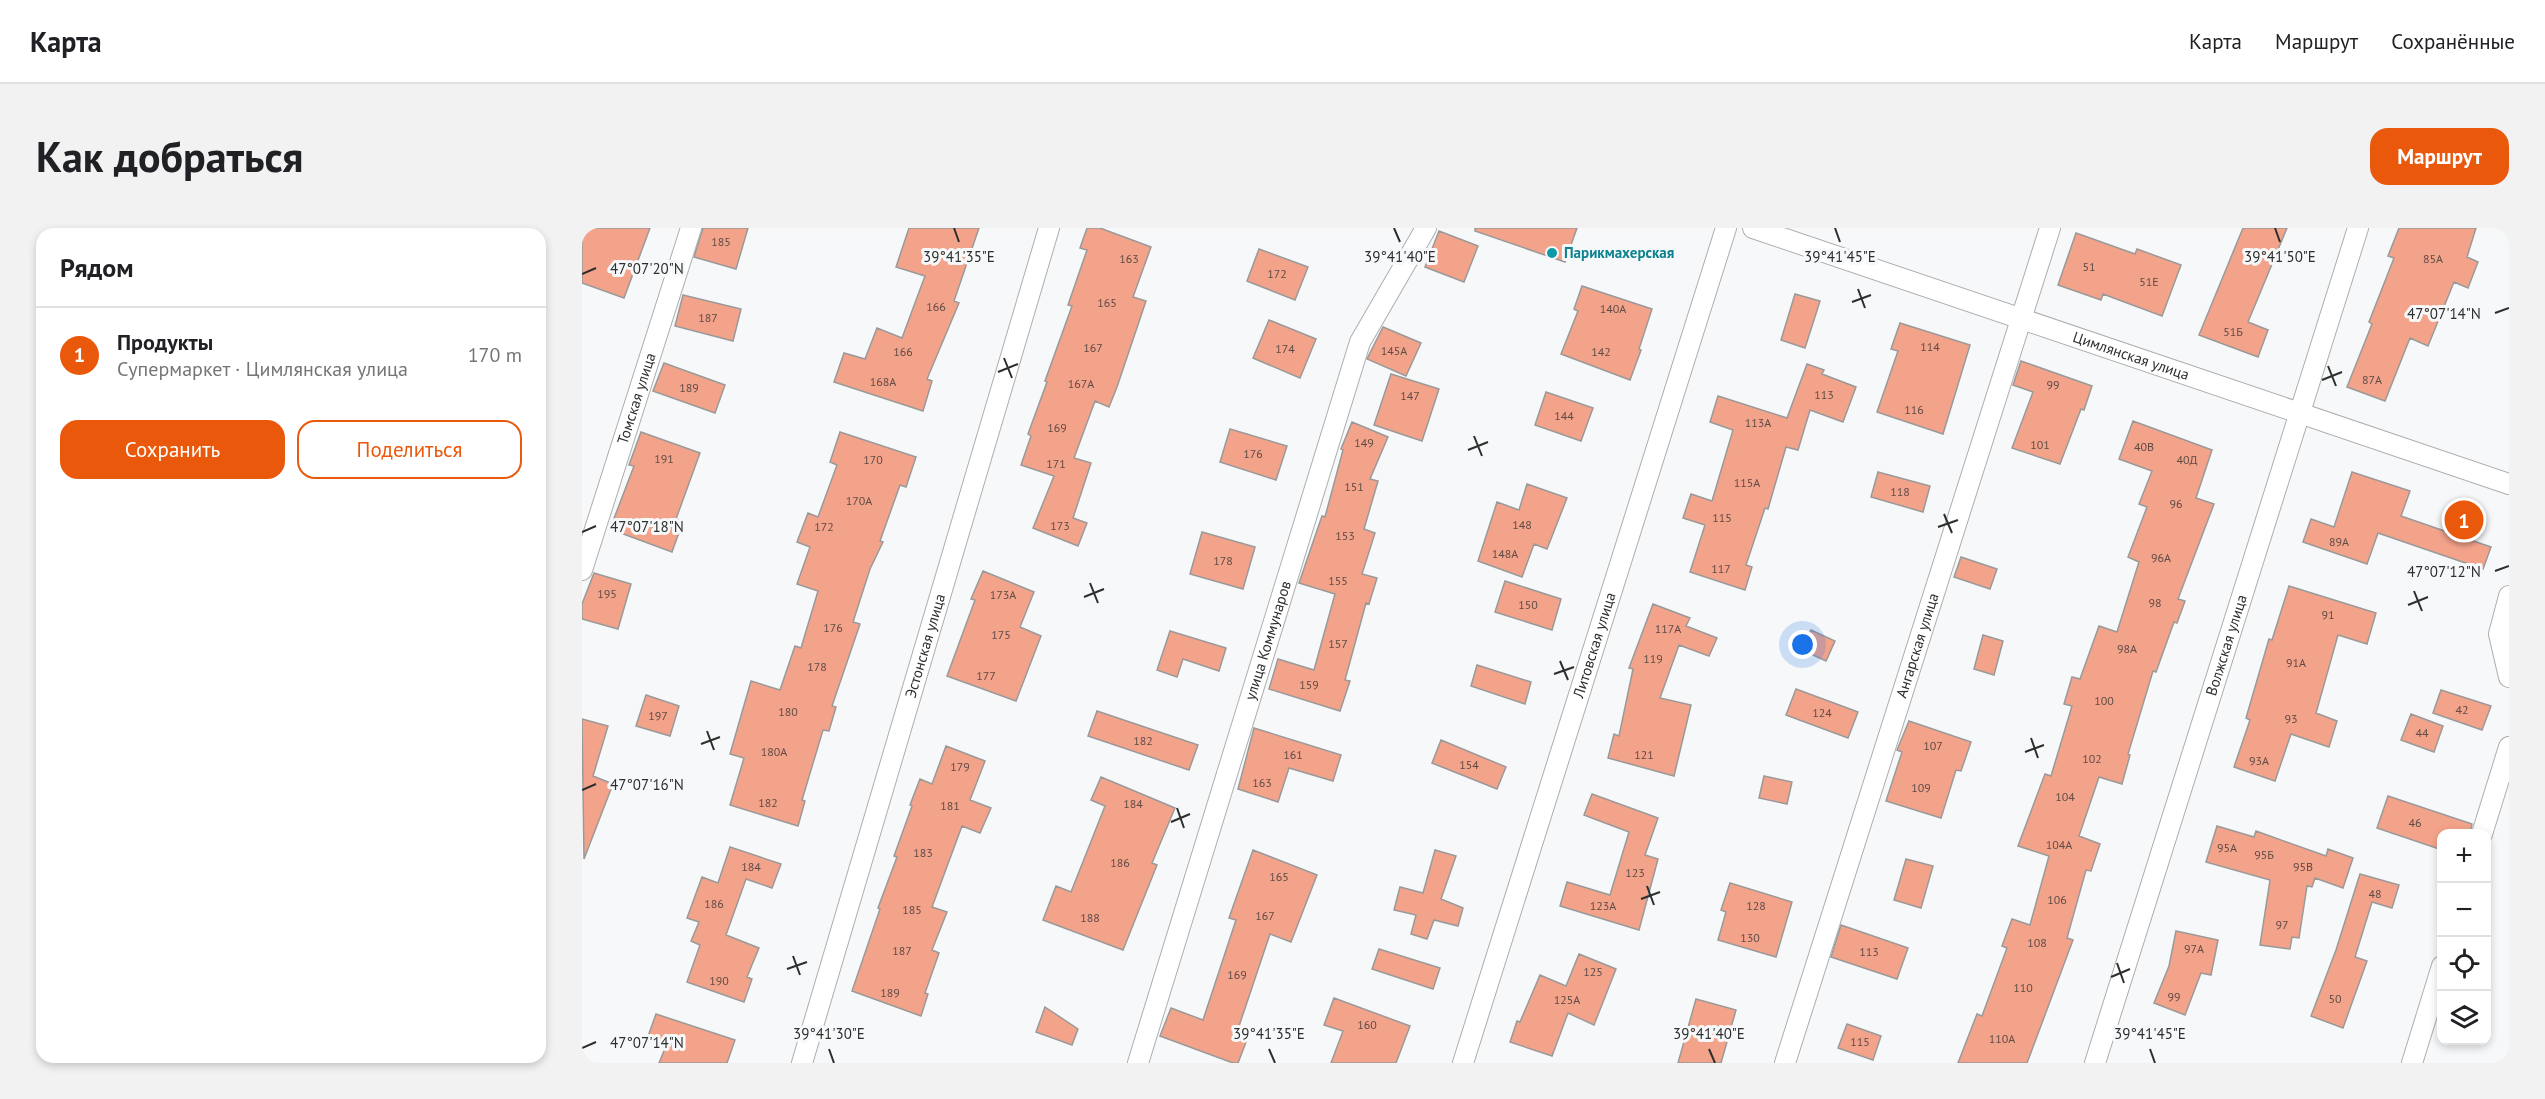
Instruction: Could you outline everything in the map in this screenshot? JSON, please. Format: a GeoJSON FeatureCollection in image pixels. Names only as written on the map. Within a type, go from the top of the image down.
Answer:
{"type":"FeatureCollection","features":[{"type":"Feature","properties":{"kind":"street","name":"Томская улица"},"geometry":{"type":"LineString","coordinates":[[582,570],[691,228]]}},
{"type":"Feature","properties":{"kind":"street","name":"Эстонская улица"},"geometry":{"type":"LineString","coordinates":[[802,1063],[1049,228]]}},
{"type":"Feature","properties":{"kind":"street","name":"улица Коммунаров"},"geometry":{"type":"LineString","coordinates":[[1138,1063],[1360,342],[1426,228]]}},
{"type":"Feature","properties":{"kind":"street","name":"Литовская улица"},"geometry":{"type":"LineString","coordinates":[[1463,1063],[1726,228]]}},
{"type":"Feature","properties":{"kind":"street","name":"Цимлянская улица"},"geometry":{"type":"LineString","coordinates":[[1753,228],[2509,484]]}},
{"type":"Feature","properties":{"kind":"street","name":"Ангарская улица"},"geometry":{"type":"LineString","coordinates":[[1785,1063],[2050,228]]}},
{"type":"Feature","properties":{"kind":"street","name":"Волжская улица"},"geometry":{"type":"LineString","coordinates":[[2096,1063],[2298,412],[2358,228]]}},
{"type":"Feature","properties":{"kind":"street"},"geometry":{"type":"LineString","coordinates":[[2509,596],[2499,634],[2509,677]]}},
{"type":"Feature","properties":{"kind":"street"},"geometry":{"type":"LineString","coordinates":[[2484,829],[2509,747]]}},
{"type":"Feature","properties":{"kind":"street"},"geometry":{"type":"LineString","coordinates":[[2412,1063],[2437,982]]}},
{"type":"Feature","properties":{"kind":"building"},"geometry":{"type":"Polygon","coordinates":[[[582,228],[650,228],[624,298],[582,283],[582,228]]]}},
{"type":"Feature","properties":{"kind":"building"},"geometry":{"type":"Polygon","coordinates":[[[703,228],[748,228],[736,269],[694,257],[703,228]]]}},
{"type":"Feature","properties":{"kind":"building"},"geometry":{"type":"Polygon","coordinates":[[[909,228],[979,228],[954,301],[959,303],[927,379],[932,381],[923,411],[834,382],[844,353],[865,359],[877,328],[902,338],[925,276],[896,267],[909,228]]]}},
{"type":"Feature","properties":{"kind":"building"},"geometry":{"type":"Polygon","coordinates":[[[1087,228],[1100,228],[1151,247],[1133,297],[1146,301],[1117,387],[1109,407],[1095,401],[1074,458],[1091,463],[1073,518],[1087,523],[1078,546],[1033,528],[1054,476],[1021,465],[1031,436],[1028,434],[1047,382],[1045,381],[1072,306],[1068,305],[1087,250],[1080,248],[1087,228]]]}},
{"type":"Feature","properties":{"kind":"building","name":"Парикмахерская"},"geometry":{"type":"Polygon","coordinates":[[[1475,228],[1577,228],[1565,262],[1475,231],[1475,228]]]}},
{"type":"Feature","properties":{"kind":"building"},"geometry":{"type":"Polygon","coordinates":[[[2243,228],[2287,228],[2248,322],[2268,330],[2258,357],[2199,335],[2243,228]]]}},
{"type":"Feature","properties":{"kind":"building"},"geometry":{"type":"Polygon","coordinates":[[[2399,228],[2476,228],[2467,257],[2478,262],[2468,288],[2454,282],[2428,346],[2410,338],[2385,401],[2347,387],[2372,324],[2369,322],[2394,258],[2388,256],[2399,228]]]}},
{"type":"Feature","properties":{"kind":"building"},"geometry":{"type":"Polygon","coordinates":[[[1439,231],[1478,246],[1464,282],[1425,267],[1439,231]]]}},
{"type":"Feature","properties":{"kind":"building"},"geometry":{"type":"Polygon","coordinates":[[[2076,233],[2135,254],[2137,249],[2181,265],[2162,316],[2103,294],[2101,300],[2058,285],[2076,233]]]}},
{"type":"Feature","properties":{"kind":"building"},"geometry":{"type":"Polygon","coordinates":[[[1259,249],[1308,267],[1295,300],[1247,281],[1259,249]]]}},
{"type":"Feature","properties":{"kind":"building"},"geometry":{"type":"Polygon","coordinates":[[[1582,286],[1652,309],[1630,380],[1561,354],[1578,311],[1574,309],[1582,286]]]}},
{"type":"Feature","properties":{"kind":"building"},"geometry":{"type":"Polygon","coordinates":[[[1795,294],[1820,301],[1805,348],[1781,340],[1795,294]]]}},
{"type":"Feature","properties":{"kind":"building"},"geometry":{"type":"Polygon","coordinates":[[[683,295],[741,309],[733,341],[675,326],[683,295]]]}},
{"type":"Feature","properties":{"kind":"building"},"geometry":{"type":"Polygon","coordinates":[[[1269,320],[1316,339],[1300,378],[1253,358],[1269,320]]]}},
{"type":"Feature","properties":{"kind":"building"},"geometry":{"type":"Polygon","coordinates":[[[1900,323],[1970,345],[1943,434],[1877,412],[1898,351],[1891,349],[1900,323]]]}},
{"type":"Feature","properties":{"kind":"building"},"geometry":{"type":"Polygon","coordinates":[[[1383,327],[1421,343],[1406,376],[1367,359],[1383,327]]]}},
{"type":"Feature","properties":{"kind":"building"},"geometry":{"type":"Polygon","coordinates":[[[2021,361],[2092,386],[2060,464],[2012,448],[2033,392],[2013,385],[2021,361]]]}},
{"type":"Feature","properties":{"kind":"building"},"geometry":{"type":"Polygon","coordinates":[[[664,363],[725,385],[715,413],[653,391],[664,363]]]}},
{"type":"Feature","properties":{"kind":"building"},"geometry":{"type":"Polygon","coordinates":[[[1807,364],[1824,370],[1822,374],[1856,387],[1843,422],[1810,410],[1798,450],[1786,447],[1768,509],[1765,508],[1746,565],[1752,567],[1745,590],[1690,572],[1705,525],[1683,518],[1691,494],[1712,501],[1733,430],[1710,422],[1718,396],[1787,418],[1807,364]]]}},
{"type":"Feature","properties":{"kind":"building"},"geometry":{"type":"Polygon","coordinates":[[[1391,374],[1439,389],[1422,441],[1374,425],[1391,374]]]}},
{"type":"Feature","properties":{"kind":"building"},"geometry":{"type":"Polygon","coordinates":[[[1546,392],[1593,408],[1581,441],[1535,425],[1546,392]]]}},
{"type":"Feature","properties":{"kind":"building"},"geometry":{"type":"Polygon","coordinates":[[[2133,421],[2212,450],[2196,498],[2214,504],[2178,599],[2185,601],[2177,623],[2174,622],[2156,672],[2153,671],[2128,754],[2130,755],[2122,784],[2099,777],[2079,836],[2100,844],[2091,871],[2086,870],[2067,938],[2073,940],[2027,1063],[1958,1063],[1977,1014],[1982,1016],[2007,948],[2002,946],[2012,919],[2030,925],[2049,856],[2018,846],[2045,774],[2051,776],[2072,706],[2064,704],[2072,677],[2080,679],[2099,626],[2117,632],[2139,562],[2128,557],[2147,507],[2139,504],[2152,471],[2119,459],[2133,421]]]}},
{"type":"Feature","properties":{"kind":"building"},"geometry":{"type":"Polygon","coordinates":[[[1352,422],[1388,437],[1370,479],[1378,481],[1364,529],[1375,533],[1362,574],[1377,578],[1369,604],[1366,603],[1345,680],[1350,681],[1340,711],[1269,689],[1278,659],[1314,670],[1335,594],[1299,583],[1322,516],[1325,517],[1343,450],[1341,449],[1352,422]]]}},
{"type":"Feature","properties":{"kind":"building"},"geometry":{"type":"Polygon","coordinates":[[[1230,429],[1287,446],[1276,480],[1220,462],[1230,429]]]}},
{"type":"Feature","properties":{"kind":"building"},"geometry":{"type":"Polygon","coordinates":[[[641,432],[700,453],[676,519],[683,521],[672,552],[610,529],[634,466],[629,465],[641,432]]]}},
{"type":"Feature","properties":{"kind":"building"},"geometry":{"type":"Polygon","coordinates":[[[840,432],[916,457],[906,487],[900,485],[880,541],[883,542],[870,569],[853,622],[860,624],[832,706],[836,707],[829,731],[823,730],[802,800],[805,801],[798,826],[730,805],[744,758],[730,754],[751,681],[780,690],[795,646],[801,648],[818,591],[797,584],[810,547],[797,542],[808,513],[818,517],[837,465],[830,462],[840,432]]]}},
{"type":"Feature","properties":{"kind":"building"},"geometry":{"type":"Polygon","coordinates":[[[1878,472],[1930,486],[1923,512],[1871,497],[1878,472]]]}},
{"type":"Feature","properties":{"kind":"building"},"geometry":{"type":"Polygon","coordinates":[[[2352,472],[2410,491],[2401,516],[2491,547],[2483,569],[2378,533],[2367,564],[2303,542],[2311,519],[2334,527],[2352,472]]]}},
{"type":"Feature","properties":{"kind":"building"},"geometry":{"type":"Polygon","coordinates":[[[1527,484],[1567,498],[1547,549],[1534,544],[1522,577],[1478,561],[1497,502],[1519,510],[1527,484]]]}},
{"type":"Feature","properties":{"kind":"building"},"geometry":{"type":"Polygon","coordinates":[[[1202,532],[1255,547],[1243,589],[1190,574],[1202,532]]]}},
{"type":"Feature","properties":{"kind":"building"},"geometry":{"type":"Polygon","coordinates":[[[1961,557],[1997,569],[1990,589],[1954,577],[1961,557]]]}},
{"type":"Feature","properties":{"kind":"building"},"geometry":{"type":"Polygon","coordinates":[[[983,571],[1034,592],[1020,627],[1041,636],[1016,701],[947,676],[975,600],[971,599],[983,571]]]}},
{"type":"Feature","properties":{"kind":"building"},"geometry":{"type":"Polygon","coordinates":[[[594,573],[631,584],[618,629],[582,619],[582,604],[594,573]]]}},
{"type":"Feature","properties":{"kind":"building"},"geometry":{"type":"Polygon","coordinates":[[[1505,581],[1561,599],[1552,630],[1495,612],[1505,581]]]}},
{"type":"Feature","properties":{"kind":"building"},"geometry":{"type":"Polygon","coordinates":[[[2289,586],[2376,613],[2367,644],[2338,635],[2316,713],[2337,721],[2329,747],[2291,734],[2275,781],[2234,767],[2250,720],[2246,718],[2269,639],[2272,640],[2289,586]]]}},
{"type":"Feature","properties":{"kind":"building"},"geometry":{"type":"Polygon","coordinates":[[[1653,604],[1690,618],[1686,626],[1717,638],[1709,656],[1679,645],[1660,698],[1691,705],[1674,776],[1608,758],[1614,734],[1619,736],[1633,669],[1629,668],[1653,604]]]}},
{"type":"Feature","properties":{"kind":"building"},"geometry":{"type":"Polygon","coordinates":[[[1811,630],[1835,641],[1826,661],[1802,650],[1811,630]]]}},
{"type":"Feature","properties":{"kind":"building"},"geometry":{"type":"Polygon","coordinates":[[[1170,631],[1226,648],[1219,671],[1183,659],[1177,677],[1157,670],[1170,631]]]}},
{"type":"Feature","properties":{"kind":"building"},"geometry":{"type":"Polygon","coordinates":[[[1983,635],[2003,641],[1994,675],[1974,669],[1983,635]]]}},
{"type":"Feature","properties":{"kind":"building"},"geometry":{"type":"Polygon","coordinates":[[[1477,665],[1531,682],[1525,704],[1471,686],[1477,665]]]}},
{"type":"Feature","properties":{"kind":"building"},"geometry":{"type":"Polygon","coordinates":[[[1796,689],[1858,712],[1848,738],[1786,715],[1796,689]]]}},
{"type":"Feature","properties":{"kind":"building"},"geometry":{"type":"Polygon","coordinates":[[[2441,690],[2491,706],[2482,730],[2433,713],[2441,690]]]}},
{"type":"Feature","properties":{"kind":"building"},"geometry":{"type":"Polygon","coordinates":[[[646,695],[679,706],[670,736],[636,726],[646,695]]]}},
{"type":"Feature","properties":{"kind":"building"},"geometry":{"type":"Polygon","coordinates":[[[1097,711],[1198,745],[1189,770],[1088,736],[1097,711]]]}},
{"type":"Feature","properties":{"kind":"building"},"geometry":{"type":"Polygon","coordinates":[[[2411,714],[2443,726],[2434,752],[2401,740],[2411,714]]]}},
{"type":"Feature","properties":{"kind":"building"},"geometry":{"type":"Polygon","coordinates":[[[582,719],[608,726],[593,776],[613,784],[584,859],[582,719]]]}},
{"type":"Feature","properties":{"kind":"building"},"geometry":{"type":"Polygon","coordinates":[[[1909,721],[1971,742],[1961,771],[1956,770],[1941,818],[1886,801],[1902,752],[1897,750],[1909,721]]]}},
{"type":"Feature","properties":{"kind":"building"},"geometry":{"type":"Polygon","coordinates":[[[1254,728],[1341,755],[1333,781],[1289,768],[1278,802],[1238,789],[1254,728]]]}},
{"type":"Feature","properties":{"kind":"building"},"geometry":{"type":"Polygon","coordinates":[[[1441,740],[1506,767],[1497,789],[1432,763],[1441,740]]]}},
{"type":"Feature","properties":{"kind":"building"},"geometry":{"type":"Polygon","coordinates":[[[946,746],[985,761],[970,800],[991,808],[980,833],[962,826],[932,907],[947,912],[932,950],[939,953],[925,993],[928,994],[921,1016],[852,991],[897,857],[894,856],[912,806],[910,805],[920,779],[932,784],[946,746]]]}},
{"type":"Feature","properties":{"kind":"building"},"geometry":{"type":"Polygon","coordinates":[[[1764,776],[1792,782],[1787,804],[1759,798],[1764,776]]]}},
{"type":"Feature","properties":{"kind":"building"},"geometry":{"type":"Polygon","coordinates":[[[1101,777],[1175,808],[1152,863],[1157,865],[1123,950],[1043,920],[1056,886],[1071,892],[1105,806],[1091,800],[1101,777]]]}},
{"type":"Feature","properties":{"kind":"building"},"geometry":{"type":"Polygon","coordinates":[[[1592,794],[1658,818],[1645,855],[1658,859],[1639,930],[1560,906],[1567,882],[1610,895],[1629,832],[1584,815],[1592,794]]]}},
{"type":"Feature","properties":{"kind":"building"},"geometry":{"type":"Polygon","coordinates":[[[2388,796],[2472,824],[2471,829],[2437,829],[2437,848],[2377,828],[2388,796]]]}},
{"type":"Feature","properties":{"kind":"building"},"geometry":{"type":"Polygon","coordinates":[[[2217,826],[2254,837],[2256,831],[2326,856],[2328,849],[2353,858],[2343,888],[2315,878],[2312,887],[2307,886],[2299,938],[2292,937],[2290,949],[2260,945],[2270,880],[2206,862],[2217,826]]]}},
{"type":"Feature","properties":{"kind":"building"},"geometry":{"type":"Polygon","coordinates":[[[730,847],[781,864],[772,888],[746,879],[726,935],[759,948],[747,977],[752,979],[744,1002],[687,982],[700,945],[691,941],[699,922],[687,918],[702,877],[718,883],[730,847]]]}},
{"type":"Feature","properties":{"kind":"building"},"geometry":{"type":"Polygon","coordinates":[[[1253,850],[1317,875],[1291,942],[1270,934],[1237,1032],[1248,1037],[1238,1063],[1233,1063],[1160,1036],[1171,1008],[1203,1020],[1236,920],[1229,918],[1253,850]]]}},
{"type":"Feature","properties":{"kind":"building"},"geometry":{"type":"Polygon","coordinates":[[[1435,850],[1456,856],[1441,899],[1463,908],[1458,926],[1434,920],[1427,939],[1411,934],[1416,915],[1394,910],[1400,887],[1423,893],[1435,850]]]}},
{"type":"Feature","properties":{"kind":"building"},"geometry":{"type":"Polygon","coordinates":[[[1906,859],[1933,866],[1921,908],[1894,900],[1906,859]]]}},
{"type":"Feature","properties":{"kind":"building"},"geometry":{"type":"Polygon","coordinates":[[[2360,874],[2399,885],[2392,908],[2372,902],[2355,957],[2367,961],[2343,1028],[2311,1016],[2336,950],[2360,874]]]}},
{"type":"Feature","properties":{"kind":"building"},"geometry":{"type":"Polygon","coordinates":[[[1730,883],[1792,902],[1776,957],[1718,940],[1726,912],[1721,910],[1730,883]]]}},
{"type":"Feature","properties":{"kind":"building"},"geometry":{"type":"Polygon","coordinates":[[[1841,925],[1908,948],[1897,979],[1831,957],[1841,925]]]}},
{"type":"Feature","properties":{"kind":"building"},"geometry":{"type":"Polygon","coordinates":[[[2176,931],[2218,940],[2211,975],[2201,973],[2185,1015],[2154,1003],[2169,966],[2176,931]]]}},
{"type":"Feature","properties":{"kind":"building"},"geometry":{"type":"Polygon","coordinates":[[[1379,949],[1440,968],[1433,989],[1372,969],[1379,949]]]}},
{"type":"Feature","properties":{"kind":"building"},"geometry":{"type":"Polygon","coordinates":[[[1579,954],[1616,969],[1594,1025],[1568,1013],[1552,1056],[1510,1042],[1517,1021],[1520,1022],[1540,975],[1566,986],[1579,954]]]}},
{"type":"Feature","properties":{"kind":"building"},"geometry":{"type":"Polygon","coordinates":[[[1334,998],[1410,1026],[1396,1063],[1331,1063],[1343,1031],[1324,1025],[1334,998]]]}},
{"type":"Feature","properties":{"kind":"building"},"geometry":{"type":"Polygon","coordinates":[[[1696,999],[1736,1010],[1721,1063],[1678,1063],[1696,999]]]}},
{"type":"Feature","properties":{"kind":"building"},"geometry":{"type":"Polygon","coordinates":[[[1045,1007],[1078,1029],[1072,1045],[1036,1032],[1045,1007]]]}},
{"type":"Feature","properties":{"kind":"building"},"geometry":{"type":"Polygon","coordinates":[[[656,1014],[735,1040],[727,1063],[659,1063],[666,1046],[647,1039],[656,1014]]]}},
{"type":"Feature","properties":{"kind":"building"},"geometry":{"type":"Polygon","coordinates":[[[1847,1024],[1881,1036],[1873,1060],[1838,1048],[1847,1024]]]}},
{"type":"Feature","properties":{"kind":"place","name":"Парикмахерская"},"geometry":{"type":"Point","coordinates":[1552,253]}},
{"type":"Feature","properties":{"kind":"place","name":"Продукты"},"geometry":{"type":"Point","coordinates":[2464,520]}}]}
